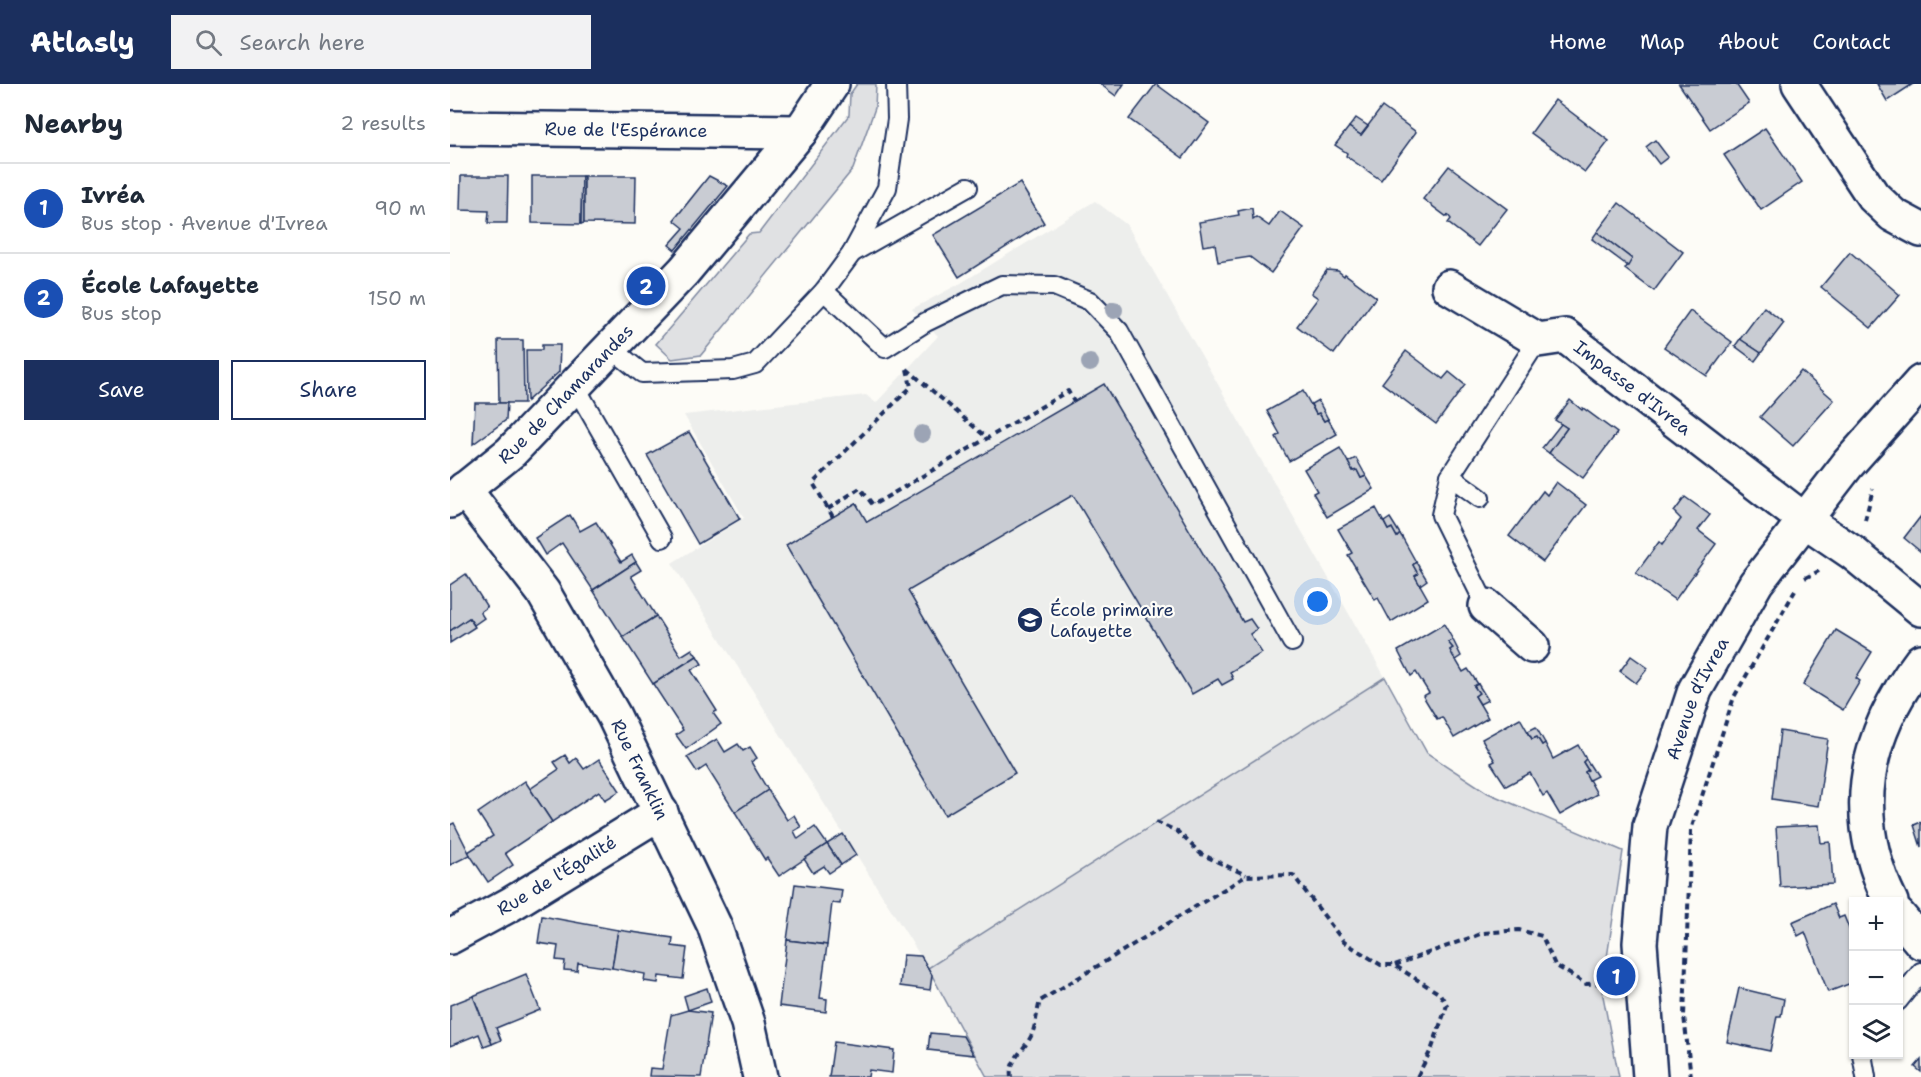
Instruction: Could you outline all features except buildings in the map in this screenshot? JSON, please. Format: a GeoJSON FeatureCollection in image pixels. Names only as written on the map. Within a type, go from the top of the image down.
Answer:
{"type":"FeatureCollection","features":[{"type":"Feature","properties":{"kind":"street","name":"Rue de Chamarandes"},"geometry":{"type":"LineString","coordinates":[[457,495],[512,452],[684,271],[800,132],[832,84]]}},
{"type":"Feature","properties":{"kind":"street"},"geometry":{"type":"LineString","coordinates":[[1799,84],[1873,196],[1893,215],[1921,230]]}},
{"type":"Feature","properties":{"kind":"street","name":"Rue de l'Espérance"},"geometry":{"type":"LineString","coordinates":[[450,128],[800,132]]}},
{"type":"Feature","properties":{"kind":"street"},"geometry":{"type":"LineString","coordinates":[[1449,287],[1538,340]]}},
{"type":"Feature","properties":{"kind":"street","name":"Impasse d'Ivrea"},"geometry":{"type":"LineString","coordinates":[[1538,340],[1565,336],[1803,519],[1853,553],[1921,609]]}},
{"type":"Feature","properties":{"kind":"street","name":"Avenue d'Ivrea"},"geometry":{"type":"LineString","coordinates":[[1650,1077],[1640,943],[1650,826],[1695,690],[1756,583],[1803,519],[1848,464],[1921,382]]}},
{"type":"Feature","properties":{"kind":"street","name":"Rue Franklin"},"geometry":{"type":"LineString","coordinates":[[457,495],[543,592],[614,716],[714,926],[748,1023],[760,1077]]}},
{"type":"Feature","properties":{"kind":"street"},"geometry":{"type":"LineString","coordinates":[[1486,606],[1532,646]]}},
{"type":"Feature","properties":{"kind":"street"},"geometry":{"type":"LineString","coordinates":[[1889,897],[1873,860],[1867,810],[1868,776],[1873,749],[1882,723],[1894,700],[1921,661]]}},
{"type":"Feature","properties":{"kind":"street","name":"Rue de l'Égalité"},"geometry":{"type":"LineString","coordinates":[[450,937],[511,904],[661,812]]}},
{"type":"Feature","properties":{"kind":"street"},"geometry":{"type":"LineString","coordinates":[[1903,920],[1921,942]]}},
{"type":"Feature","properties":{"kind":"lane"},"geometry":{"type":"LineString","coordinates":[[611,348],[642,373],[733,370],[755,364],[824,291],[852,254],[887,188],[897,119],[896,84]]}},
{"type":"Feature","properties":{"kind":"lane"},"geometry":{"type":"LineString","coordinates":[[852,254],[968,188]]}},
{"type":"Feature","properties":{"kind":"lane"},"geometry":{"type":"LineString","coordinates":[[824,291],[885,348],[926,322],[1002,285],[1054,286],[1090,301],[1119,331],[1293,642]]}},
{"type":"Feature","properties":{"kind":"lane"},"geometry":{"type":"LineString","coordinates":[[1486,606],[1441,515],[1450,476],[1538,340]]}},
{"type":"Feature","properties":{"kind":"lane"},"geometry":{"type":"LineString","coordinates":[[575,386],[662,538]]}},
{"type":"Feature","properties":{"kind":"lane"},"geometry":{"type":"LineString","coordinates":[[1450,476],[1480,498]]}},
{"type":"Feature","properties":{"kind":"lane"},"geometry":{"type":"LineString","coordinates":[[1903,996],[1921,972]]}},
{"type":"Feature","properties":{"kind":"lane"},"geometry":{"type":"LineString","coordinates":[[1863,1059],[1866,1077]]}},
{"type":"Feature","properties":{"kind":"path"},"geometry":{"type":"LineString","coordinates":[[885,348],[986,437]]}},
{"type":"Feature","properties":{"kind":"path"},"geometry":{"type":"LineString","coordinates":[[833,517],[813,483],[911,387],[907,369]]}},
{"type":"Feature","properties":{"kind":"path"},"geometry":{"type":"LineString","coordinates":[[828,509],[860,488],[873,505],[1068,391],[1074,402]]}},
{"type":"Feature","properties":{"kind":"path"},"geometry":{"type":"LineString","coordinates":[[1802,580],[1853,553],[1859,541],[1875,481]]}},
{"type":"Feature","properties":{"kind":"path"},"geometry":{"type":"LineString","coordinates":[[1691,1077],[1684,1016],[1691,830],[1734,697],[1796,590]]}},
{"type":"Feature","properties":{"kind":"path"},"geometry":{"type":"LineString","coordinates":[[1156,822],[1177,831],[1201,854],[1246,876],[1293,875],[1344,942],[1381,965],[1394,965],[1483,933],[1520,930],[1542,936],[1555,965],[1586,984],[1609,983]]}},
{"type":"Feature","properties":{"kind":"path"},"geometry":{"type":"LineString","coordinates":[[1011,1077],[1010,1071],[1014,1061],[1032,1035],[1040,1001],[1246,876]]}},
{"type":"Feature","properties":{"kind":"path"},"geometry":{"type":"LineString","coordinates":[[1394,965],[1440,994],[1448,1005],[1432,1048],[1417,1077]]}},
{"type":"Feature","properties":{"kind":"shaded area"},"geometry":{"type":"Polygon","coordinates":[[[857,84],[876,84],[875,108],[853,169],[701,355],[672,359],[656,344],[749,234],[759,233],[849,115],[850,94],[857,84]]]}},
{"type":"Feature","properties":{"kind":"shaded area","name":"École primaire Lafayette"},"geometry":{"type":"Polygon","coordinates":[[[1095,201],[1127,225],[1385,677],[928,968],[672,563],[744,518],[684,415],[866,395],[876,403],[938,336],[912,309],[961,283],[1095,201]]]}},
{"type":"Feature","properties":{"kind":"shaded area"},"geometry":{"type":"Polygon","coordinates":[[[1385,677],[1427,753],[1488,793],[1623,851],[1602,991],[1619,1077],[987,1077],[928,968],[1385,677]]]}},
{"type":"Feature","properties":{"kind":"place","name":"École Lafayette"},"geometry":{"type":"Point","coordinates":[646,286]}},
{"type":"Feature","properties":{"kind":"place","name":"École primaire Lafayette"},"geometry":{"type":"Point","coordinates":[1030,620]}},
{"type":"Feature","properties":{"kind":"place","name":"Ivréa"},"geometry":{"type":"Point","coordinates":[1616,976]}}]}
